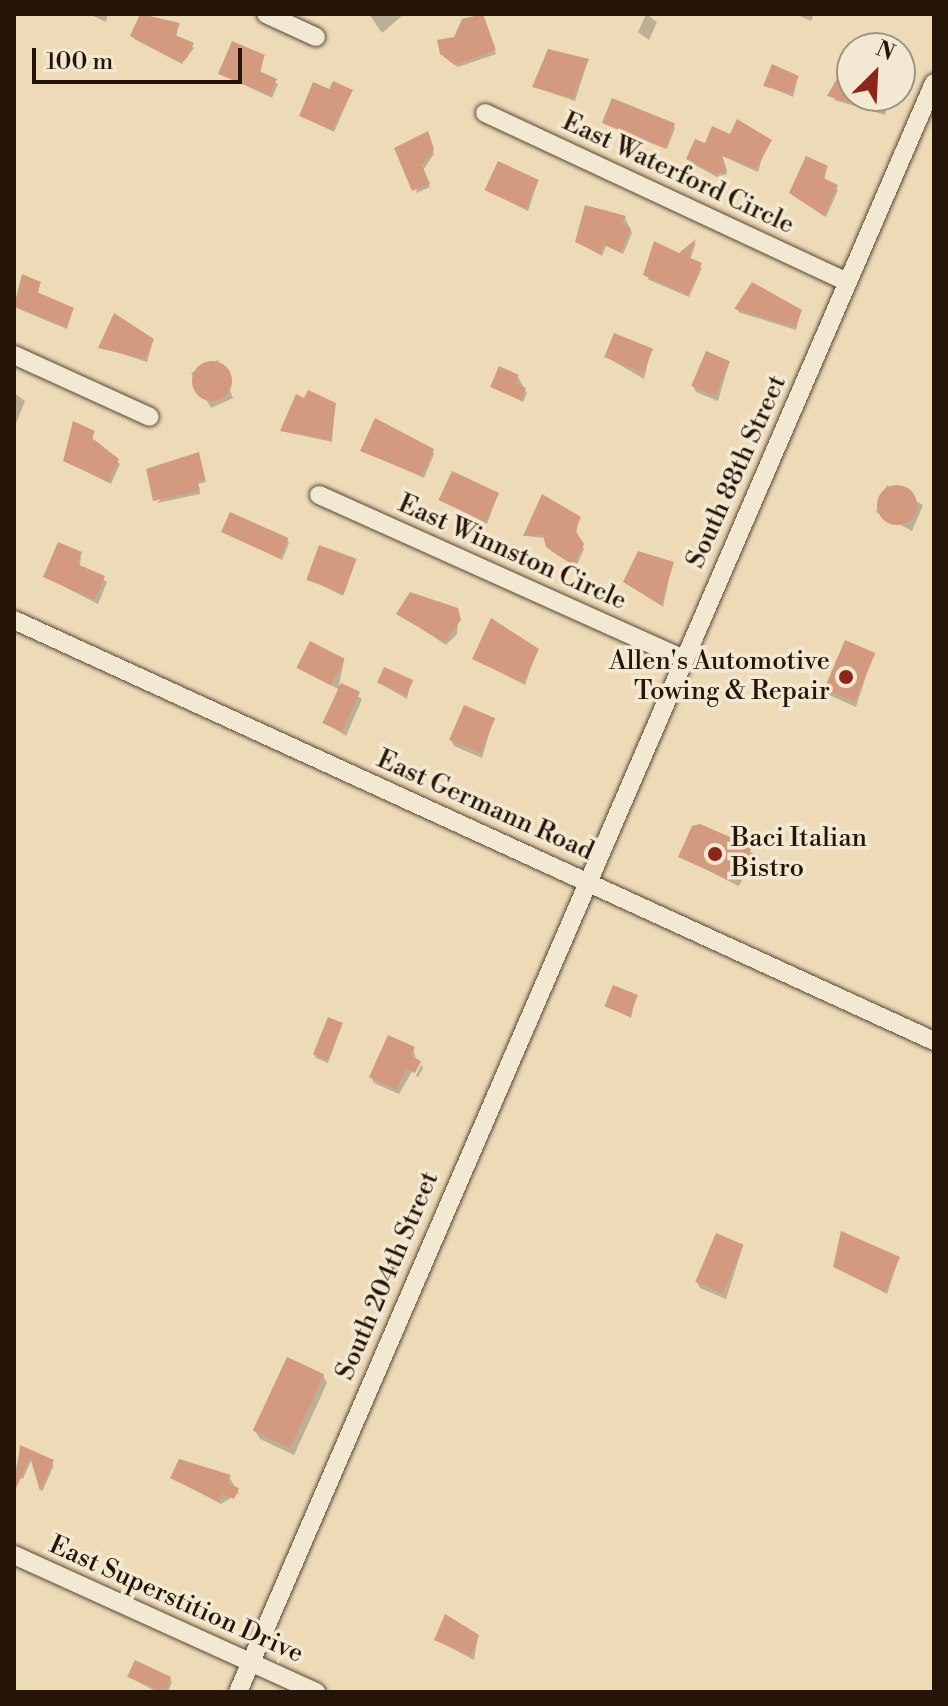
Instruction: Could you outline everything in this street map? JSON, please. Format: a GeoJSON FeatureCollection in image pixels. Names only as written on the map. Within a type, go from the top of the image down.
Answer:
{"type":"FeatureCollection","features":[{"type":"Feature","properties":{"kind":"street"},"geometry":{"type":"LineString","coordinates":[[266,14],[316,37]]}},
{"type":"Feature","properties":{"kind":"street","name":"South 88th Street"},"geometry":{"type":"LineString","coordinates":[[587,881],[934,83]]}},
{"type":"Feature","properties":{"kind":"street","name":"East Waterford Circle"},"geometry":{"type":"LineString","coordinates":[[485,113],[848,282]]}},
{"type":"Feature","properties":{"kind":"street"},"geometry":{"type":"LineString","coordinates":[[14,355],[150,417]]}},
{"type":"Feature","properties":{"kind":"street","name":"East Winnston Circle"},"geometry":{"type":"LineString","coordinates":[[319,495],[684,659]]}},
{"type":"Feature","properties":{"kind":"street","name":"East Germann Road"},"geometry":{"type":"LineString","coordinates":[[14,620],[934,1041]]}},
{"type":"Feature","properties":{"kind":"street","name":"South 204th Street"},"geometry":{"type":"LineString","coordinates":[[238,1692],[587,881]]}},
{"type":"Feature","properties":{"kind":"street","name":"East Superstition Drive"},"geometry":{"type":"LineString","coordinates":[[14,1555],[316,1692]]}},
{"type":"Feature","properties":{"kind":"building"},"geometry":{"type":"Polygon","coordinates":[[[140,14],[180,23],[175,35],[194,43],[187,58],[180,62],[130,36],[140,14]]]}},
{"type":"Feature","properties":{"kind":"building"},"geometry":{"type":"Polygon","coordinates":[[[483,14],[496,50],[455,65],[440,54],[437,40],[454,37],[462,19],[483,14]]]}},
{"type":"Feature","properties":{"kind":"building"},"geometry":{"type":"Polygon","coordinates":[[[232,41],[265,55],[259,71],[277,79],[270,95],[218,74],[232,41]]]}},
{"type":"Feature","properties":{"kind":"building"},"geometry":{"type":"Polygon","coordinates":[[[548,49],[589,59],[573,98],[532,87],[548,49]]]}},
{"type":"Feature","properties":{"kind":"building"},"geometry":{"type":"Polygon","coordinates":[[[772,64],[799,76],[791,94],[763,86],[772,64]]]}},
{"type":"Feature","properties":{"kind":"building"},"geometry":{"type":"Polygon","coordinates":[[[333,81],[353,90],[332,130],[299,116],[313,82],[329,89],[333,81]]]}},
{"type":"Feature","properties":{"kind":"building"},"geometry":{"type":"Polygon","coordinates":[[[836,81],[836,99],[827,96],[836,81]]]}},
{"type":"Feature","properties":{"kind":"building"},"geometry":{"type":"Polygon","coordinates":[[[612,98],[675,123],[665,149],[602,123],[612,98]]]}},
{"type":"Feature","properties":{"kind":"building"},"geometry":{"type":"Polygon","coordinates":[[[737,119],[772,140],[756,169],[722,155],[727,171],[714,174],[686,159],[695,139],[705,143],[712,126],[730,134],[737,119]]]}},
{"type":"Feature","properties":{"kind":"building"},"geometry":{"type":"Polygon","coordinates":[[[428,131],[434,149],[422,165],[430,184],[412,191],[394,148],[428,131]]]}},
{"type":"Feature","properties":{"kind":"building"},"geometry":{"type":"Polygon","coordinates":[[[806,156],[828,166],[823,178],[838,185],[824,216],[789,193],[806,156]]]}},
{"type":"Feature","properties":{"kind":"building"},"geometry":{"type":"Polygon","coordinates":[[[498,161],[539,180],[525,209],[484,190],[498,161]]]}},
{"type":"Feature","properties":{"kind":"building"},"geometry":{"type":"Polygon","coordinates":[[[585,205],[626,216],[622,224],[631,228],[621,252],[604,244],[600,254],[575,242],[585,205]]]}},
{"type":"Feature","properties":{"kind":"building"},"geometry":{"type":"Polygon","coordinates":[[[696,239],[688,257],[702,263],[688,295],[643,275],[654,241],[679,253],[696,239]]]}},
{"type":"Feature","properties":{"kind":"building"},"geometry":{"type":"Polygon","coordinates":[[[22,274],[41,282],[37,292],[74,308],[65,327],[14,306],[22,274]]]}},
{"type":"Feature","properties":{"kind":"building"},"geometry":{"type":"Polygon","coordinates":[[[752,282],[802,310],[795,327],[734,309],[752,282]]]}},
{"type":"Feature","properties":{"kind":"building"},"geometry":{"type":"Polygon","coordinates":[[[114,313],[154,339],[145,359],[98,348],[114,313]]]}},
{"type":"Feature","properties":{"kind":"building"},"geometry":{"type":"Polygon","coordinates":[[[614,333],[653,349],[643,373],[604,357],[614,333]]]}},
{"type":"Feature","properties":{"kind":"building"},"geometry":{"type":"Polygon","coordinates":[[[706,351],[730,361],[715,396],[691,386],[706,351]]]}},
{"type":"Feature","properties":{"kind":"building"},"geometry":{"type":"Polygon","coordinates":[[[212,361],[226,367],[232,381],[226,395],[212,401],[198,395],[192,381],[198,367],[212,361]]]}},
{"type":"Feature","properties":{"kind":"building"},"geometry":{"type":"Polygon","coordinates":[[[499,366],[519,375],[515,383],[526,388],[521,400],[490,387],[499,366]]]}},
{"type":"Feature","properties":{"kind":"building"},"geometry":{"type":"Polygon","coordinates":[[[308,390],[336,403],[331,440],[280,431],[296,394],[304,398],[308,390]]]}},
{"type":"Feature","properties":{"kind":"building"},"geometry":{"type":"Polygon","coordinates":[[[375,418],[434,449],[422,476],[360,451],[375,418]]]}},
{"type":"Feature","properties":{"kind":"building"},"geometry":{"type":"Polygon","coordinates":[[[73,421],[95,431],[92,438],[119,459],[109,482],[63,461],[73,421]]]}},
{"type":"Feature","properties":{"kind":"building"},"geometry":{"type":"Polygon","coordinates":[[[199,452],[205,479],[197,481],[200,490],[153,501],[146,469],[199,452]]]}},
{"type":"Feature","properties":{"kind":"building"},"geometry":{"type":"Polygon","coordinates":[[[452,471],[499,493],[486,522],[438,500],[452,471]]]}},
{"type":"Feature","properties":{"kind":"building"},"geometry":{"type":"Polygon","coordinates":[[[897,485],[911,491],[917,505],[911,519],[897,525],[883,519],[877,505],[883,491],[897,485]]]}},
{"type":"Feature","properties":{"kind":"building"},"geometry":{"type":"Polygon","coordinates":[[[542,494],[581,517],[575,530],[584,544],[574,565],[546,547],[543,535],[523,536],[542,494]]]}},
{"type":"Feature","properties":{"kind":"building"},"geometry":{"type":"Polygon","coordinates":[[[230,512],[288,538],[280,558],[221,532],[230,512]]]}},
{"type":"Feature","properties":{"kind":"building"},"geometry":{"type":"Polygon","coordinates":[[[58,542],[82,552],[77,564],[105,576],[95,600],[43,577],[58,542]]]}},
{"type":"Feature","properties":{"kind":"building"},"geometry":{"type":"Polygon","coordinates":[[[319,545],[357,559],[344,593],[306,580],[319,545]]]}},
{"type":"Feature","properties":{"kind":"building"},"geometry":{"type":"Polygon","coordinates":[[[638,551],[674,562],[661,605],[623,582],[638,551]]]}},
{"type":"Feature","properties":{"kind":"building"},"geometry":{"type":"Polygon","coordinates":[[[410,592],[458,608],[461,620],[444,642],[396,614],[410,592]]]}},
{"type":"Feature","properties":{"kind":"building"},"geometry":{"type":"Polygon","coordinates":[[[491,618],[539,649],[523,683],[472,659],[491,618]]]}},
{"type":"Feature","properties":{"kind":"building","name":"Allen's Automotive Towing & Repair"},"geometry":{"type":"Polygon","coordinates":[[[845,640],[875,653],[855,702],[824,689],[845,640]]]}},
{"type":"Feature","properties":{"kind":"building"},"geometry":{"type":"Polygon","coordinates":[[[310,641],[345,659],[331,685],[296,668],[310,641]]]}},
{"type":"Feature","properties":{"kind":"building"},"geometry":{"type":"Polygon","coordinates":[[[384,667],[413,680],[406,696],[377,683],[384,667]]]}},
{"type":"Feature","properties":{"kind":"building"},"geometry":{"type":"Polygon","coordinates":[[[341,683],[360,692],[341,732],[322,723],[341,683]]]}},
{"type":"Feature","properties":{"kind":"building"},"geometry":{"type":"Polygon","coordinates":[[[464,705],[495,718],[480,753],[449,740],[464,705]]]}},
{"type":"Feature","properties":{"kind":"building","name":"Baci Italian Bistro"},"geometry":{"type":"Polygon","coordinates":[[[700,824],[753,847],[730,880],[678,857],[692,826],[700,824]]]}},
{"type":"Feature","properties":{"kind":"building"},"geometry":{"type":"Polygon","coordinates":[[[613,985],[638,995],[629,1016],[604,1006],[613,985]]]}},
{"type":"Feature","properties":{"kind":"building"},"geometry":{"type":"Polygon","coordinates":[[[328,1017],[343,1023],[328,1060],[313,1054],[328,1017]]]}},
{"type":"Feature","properties":{"kind":"building"},"geometry":{"type":"Polygon","coordinates":[[[388,1035],[415,1047],[411,1056],[421,1061],[415,1073],[406,1068],[396,1089],[369,1077],[388,1035]]]}},
{"type":"Feature","properties":{"kind":"building"},"geometry":{"type":"Polygon","coordinates":[[[841,1231],[900,1257],[885,1292],[833,1267],[841,1231]]]}},
{"type":"Feature","properties":{"kind":"building"},"geometry":{"type":"Polygon","coordinates":[[[716,1233],[744,1245],[723,1294],[695,1282],[716,1233]]]}},
{"type":"Feature","properties":{"kind":"building"},"geometry":{"type":"Polygon","coordinates":[[[287,1357],[324,1374],[290,1448],[253,1430],[287,1357]]]}},
{"type":"Feature","properties":{"kind":"building"},"geometry":{"type":"Polygon","coordinates":[[[20,1445],[54,1460],[40,1491],[30,1457],[14,1493],[20,1445]]]}},
{"type":"Feature","properties":{"kind":"building"},"geometry":{"type":"Polygon","coordinates":[[[179,1459],[231,1475],[227,1483],[239,1488],[234,1499],[222,1494],[219,1502],[170,1478],[179,1459]]]}},
{"type":"Feature","properties":{"kind":"building"},"geometry":{"type":"Polygon","coordinates":[[[445,1614],[479,1635],[471,1656],[434,1640],[445,1614]]]}},
{"type":"Feature","properties":{"kind":"building"},"geometry":{"type":"Polygon","coordinates":[[[135,1660],[171,1677],[165,1692],[127,1677],[135,1660]]]}},
{"type":"Feature","properties":{"kind":"place","name":"Allen's Automotive Towing & Repair"},"geometry":{"type":"Point","coordinates":[846,677]}},
{"type":"Feature","properties":{"kind":"place","name":"Baci Italian Bistro"},"geometry":{"type":"Point","coordinates":[715,854]}}]}
